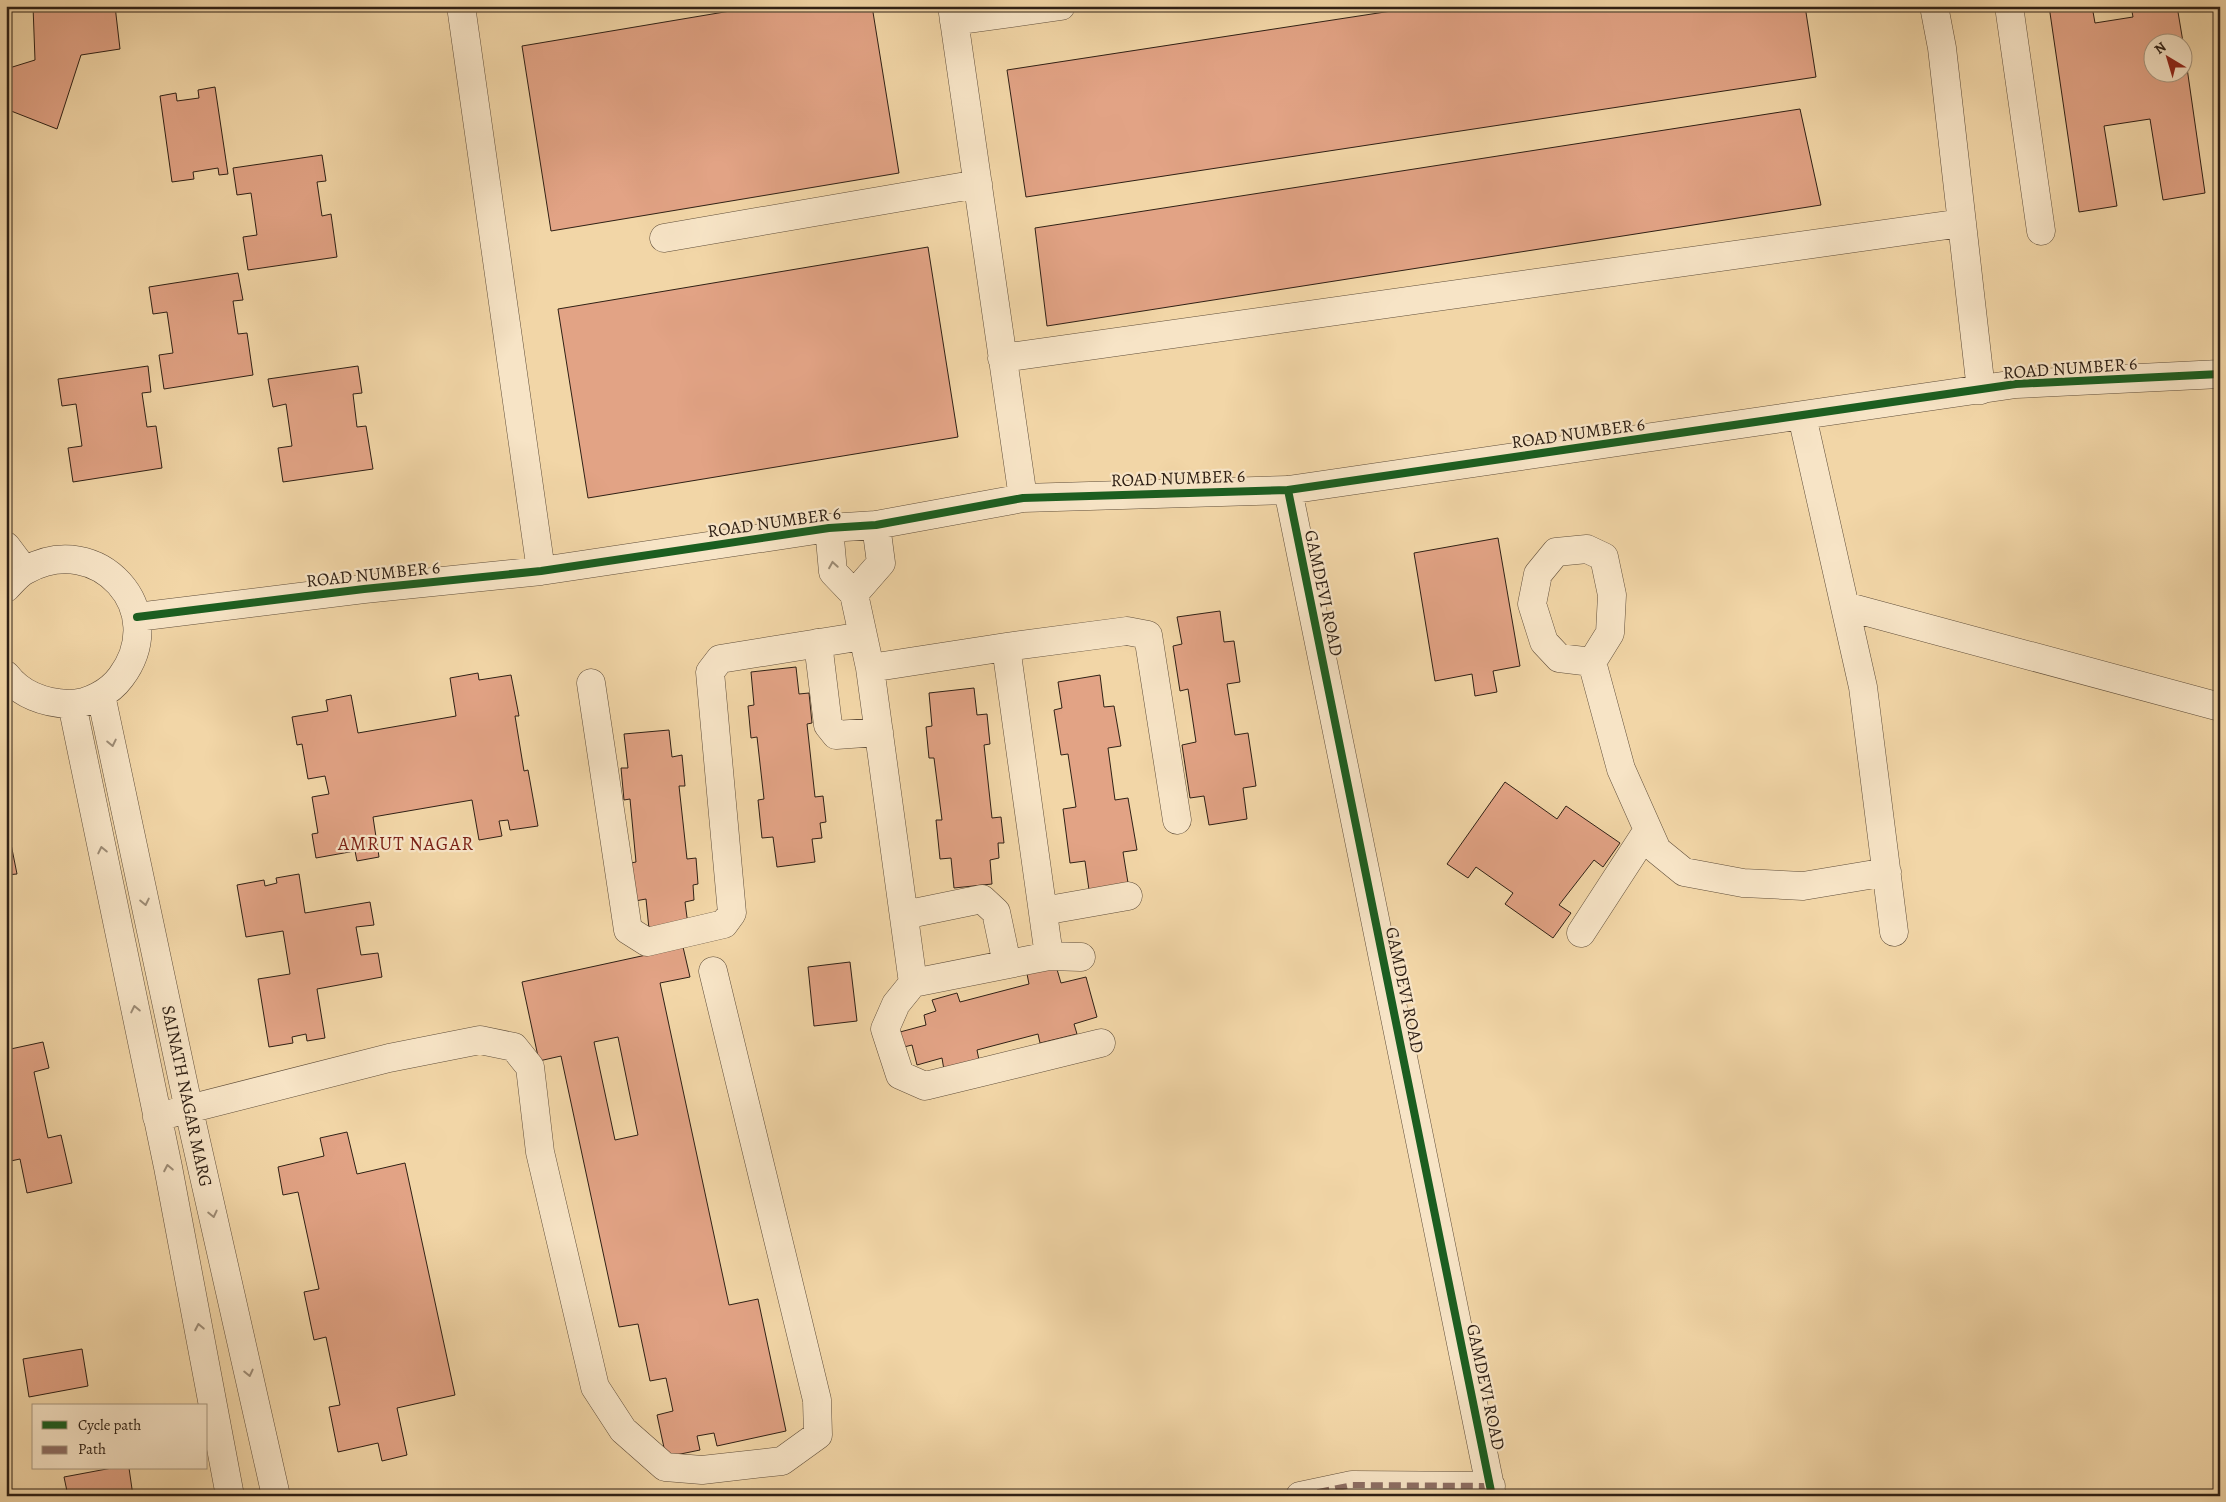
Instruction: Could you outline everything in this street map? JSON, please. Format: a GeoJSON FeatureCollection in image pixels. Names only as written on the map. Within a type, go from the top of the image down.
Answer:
{"type":"FeatureCollection","features":[{"type":"Feature","properties":{"kind":"street"},"geometry":{"type":"LineString","coordinates":[[461,6],[542,571]]}},
{"type":"Feature","properties":{"kind":"street"},"geometry":{"type":"LineString","coordinates":[[1023,498],[953,14],[1061,6]]}},
{"type":"Feature","properties":{"kind":"street"},"geometry":{"type":"LineString","coordinates":[[1934,6],[1942,48],[1981,390]]}},
{"type":"Feature","properties":{"kind":"street"},"geometry":{"type":"LineString","coordinates":[[2009,6],[2041,231]]}},
{"type":"Feature","properties":{"kind":"street"},"geometry":{"type":"LineString","coordinates":[[664,238],[978,184]]}},
{"type":"Feature","properties":{"kind":"street"},"geometry":{"type":"LineString","coordinates":[[1002,358],[1962,223]]}},
{"type":"Feature","properties":{"kind":"street","name":"ROAD NUMBER 6"},"geometry":{"type":"LineString","coordinates":[[137,617],[364,589],[542,571],[829,528],[876,525],[1023,498],[1288,490],[2016,384],[2220,374]]}},
{"type":"Feature","properties":{"kind":"street"},"geometry":{"type":"LineString","coordinates":[[1802,416],[1863,687],[1894,932]]}},
{"type":"Feature","properties":{"kind":"street","name":"GAMDEVI ROAD"},"geometry":{"type":"LineString","coordinates":[[1288,490],[1491,1491]]}},
{"type":"Feature","properties":{"kind":"street"},"geometry":{"type":"LineString","coordinates":[[854,594],[882,563],[876,525]]}},
{"type":"Feature","properties":{"kind":"street"},"geometry":{"type":"LineString","coordinates":[[829,528],[833,572],[854,594],[870,668],[913,983]]}},
{"type":"Feature","properties":{"kind":"street"},"geometry":{"type":"LineString","coordinates":[[6,546],[15,579],[46,561],[70,558],[93,564],[114,576],[129,595],[137,617],[138,641],[130,664],[116,684],[102,695],[72,704],[48,703],[26,693],[6,674]]}},
{"type":"Feature","properties":{"kind":"street"},"geometry":{"type":"LineString","coordinates":[[1845,606],[2220,707]]}},
{"type":"Feature","properties":{"kind":"street"},"geometry":{"type":"LineString","coordinates":[[870,668],[1128,631],[1148,635],[1177,820]]}},
{"type":"Feature","properties":{"kind":"street"},"geometry":{"type":"LineString","coordinates":[[591,684],[628,930],[647,942],[724,924],[732,912],[710,672],[720,659],[863,636]]}},
{"type":"Feature","properties":{"kind":"street"},"geometry":{"type":"LineString","coordinates":[[818,643],[828,724],[836,735],[879,732]]}},
{"type":"Feature","properties":{"kind":"street"},"geometry":{"type":"LineString","coordinates":[[1006,647],[1049,956]]}},
{"type":"Feature","properties":{"kind":"street"},"geometry":{"type":"LineString","coordinates":[[1592,662],[1621,769],[1657,850],[1684,872],[1734,881],[1803,886],[1887,872]]}},
{"type":"Feature","properties":{"kind":"street","name":"SAINATH NAGAR MARG"},"geometry":{"type":"LineString","coordinates":[[102,695],[189,1110],[276,1496]]}},
{"type":"Feature","properties":{"kind":"street"},"geometry":{"type":"LineString","coordinates":[[72,704],[157,1117],[230,1496]]}},
{"type":"Feature","properties":{"kind":"street"},"geometry":{"type":"LineString","coordinates":[[1581,933],[1648,830]]}},
{"type":"Feature","properties":{"kind":"street"},"geometry":{"type":"LineString","coordinates":[[1043,911],[1128,896]]}},
{"type":"Feature","properties":{"kind":"street"},"geometry":{"type":"LineString","coordinates":[[904,914],[982,899],[996,912],[1007,964]]}},
{"type":"Feature","properties":{"kind":"street"},"geometry":{"type":"LineString","coordinates":[[1081,957],[1049,956],[913,983],[896,1004],[885,1029],[900,1075],[925,1086],[1101,1043]]}},
{"type":"Feature","properties":{"kind":"street"},"geometry":{"type":"LineString","coordinates":[[157,1117],[389,1058],[470,1041],[480,1040],[514,1047],[530,1067],[540,1152],[595,1387],[623,1430],[665,1467],[702,1470],[782,1461],[818,1435],[817,1400],[713,971]]}},
{"type":"Feature","properties":{"kind":"street"},"geometry":{"type":"LineString","coordinates":[[1300,1496],[1352,1486],[1491,1491]]}},
{"type":"Feature","properties":{"kind":"building"},"geometry":{"type":"Polygon","coordinates":[[[33,6],[115,6],[120,49],[81,55],[57,129],[6,109],[6,69],[35,60],[33,6]]]}},
{"type":"Feature","properties":{"kind":"building"},"geometry":{"type":"Polygon","coordinates":[[[760,6],[872,6],[899,173],[551,231],[522,46],[760,6]]]}},
{"type":"Feature","properties":{"kind":"building"},"geometry":{"type":"Polygon","coordinates":[[[1424,6],[1805,6],[1816,77],[1026,197],[1007,70],[1424,6]]]}},
{"type":"Feature","properties":{"kind":"building"},"geometry":{"type":"Polygon","coordinates":[[[2049,6],[2092,6],[2095,23],[2133,17],[2131,6],[2177,6],[2181,32],[2144,32],[2144,82],[2189,82],[2205,193],[2163,200],[2150,119],[2104,126],[2117,206],[2079,212],[2049,6]]]}},
{"type":"Feature","properties":{"kind":"building"},"geometry":{"type":"Polygon","coordinates":[[[215,87],[228,174],[219,175],[218,168],[193,172],[194,179],[172,182],[160,96],[176,93],[177,101],[199,98],[198,90],[215,87]]]}},
{"type":"Feature","properties":{"kind":"building"},"geometry":{"type":"Polygon","coordinates":[[[1800,109],[1821,205],[1047,326],[1035,228],[1800,109]]]}},
{"type":"Feature","properties":{"kind":"building"},"geometry":{"type":"Polygon","coordinates":[[[322,155],[326,181],[317,182],[322,216],[331,214],[337,257],[248,270],[243,237],[257,235],[251,193],[237,195],[233,168],[322,155]]]}},
{"type":"Feature","properties":{"kind":"building"},"geometry":{"type":"Polygon","coordinates":[[[928,247],[958,437],[588,498],[558,309],[928,247]]]}},
{"type":"Feature","properties":{"kind":"building"},"geometry":{"type":"Polygon","coordinates":[[[238,273],[243,300],[233,301],[238,334],[247,333],[253,375],[164,389],[159,355],[173,353],[167,312],[153,314],[149,287],[238,273]]]}},
{"type":"Feature","properties":{"kind":"building"},"geometry":{"type":"Polygon","coordinates":[[[148,366],[151,392],[142,393],[147,427],[156,426],[162,468],[73,482],[68,448],[82,446],[76,404],[62,406],[58,379],[148,366]]]}},
{"type":"Feature","properties":{"kind":"building"},"geometry":{"type":"Polygon","coordinates":[[[358,366],[362,393],[353,394],[357,427],[366,426],[373,469],[283,482],[278,448],[292,446],[286,404],[273,407],[268,379],[358,366]]]}},
{"type":"Feature","properties":{"kind":"building"},"geometry":{"type":"Polygon","coordinates":[[[1498,538],[1520,666],[1493,671],[1497,692],[1475,696],[1472,674],[1435,681],[1414,553],[1498,538]]]}},
{"type":"Feature","properties":{"kind":"building"},"geometry":{"type":"Polygon","coordinates":[[[1220,611],[1224,642],[1234,641],[1240,682],[1227,684],[1235,735],[1248,733],[1256,786],[1243,788],[1247,819],[1209,825],[1204,796],[1190,798],[1182,745],[1196,742],[1188,689],[1180,691],[1173,646],[1182,644],[1177,617],[1220,611]]]}},
{"type":"Feature","properties":{"kind":"building"},"geometry":{"type":"Polygon","coordinates":[[[796,667],[799,694],[809,693],[812,723],[807,724],[815,797],[823,796],[826,822],[820,823],[822,838],[812,839],[815,862],[777,867],[773,837],[762,838],[758,800],[764,799],[757,737],[751,738],[748,706],[754,705],[751,672],[796,667]]]}},
{"type":"Feature","properties":{"kind":"building"},"geometry":{"type":"Polygon","coordinates":[[[478,673],[479,680],[511,675],[519,716],[515,716],[524,771],[528,770],[538,826],[510,830],[508,820],[499,821],[502,836],[479,840],[472,800],[373,817],[379,857],[357,861],[355,851],[316,858],[312,834],[318,833],[312,797],[329,794],[325,776],[308,779],[302,744],[297,745],[292,717],[328,711],[326,700],[351,695],[358,733],[456,716],[450,678],[478,673]]]}},
{"type":"Feature","properties":{"kind":"building"},"geometry":{"type":"Polygon","coordinates":[[[1100,675],[1104,707],[1114,706],[1121,746],[1108,748],[1115,800],[1128,798],[1137,850],[1123,852],[1128,883],[1089,890],[1085,861],[1070,863],[1063,809],[1076,807],[1068,754],[1061,755],[1054,710],[1062,708],[1058,682],[1100,675]]]}},
{"type":"Feature","properties":{"kind":"building"},"geometry":{"type":"Polygon","coordinates":[[[974,688],[977,715],[987,714],[990,744],[984,745],[992,818],[1001,817],[1004,843],[998,843],[999,858],[990,860],[992,884],[954,888],[951,858],[940,859],[936,820],[942,820],[934,758],[929,758],[926,727],[932,726],[929,693],[974,688]]]}},
{"type":"Feature","properties":{"kind":"building"},"geometry":{"type":"Polygon","coordinates":[[[669,730],[672,757],[682,755],[685,786],[679,786],[687,859],[696,858],[698,884],[693,885],[694,900],[685,902],[688,925],[649,929],[646,899],[635,901],[631,863],[636,862],[630,799],[624,800],[621,768],[628,768],[624,734],[669,730]]]}},
{"type":"Feature","properties":{"kind":"building"},"geometry":{"type":"Polygon","coordinates":[[[1505,782],[1557,819],[1566,806],[1620,843],[1603,867],[1594,860],[1559,905],[1571,913],[1553,938],[1505,904],[1513,893],[1476,867],[1468,878],[1447,864],[1505,782]]]}},
{"type":"Feature","properties":{"kind":"building"},"geometry":{"type":"Polygon","coordinates":[[[6,819],[17,874],[6,875],[6,819]]]}},
{"type":"Feature","properties":{"kind":"building"},"geometry":{"type":"Polygon","coordinates":[[[299,874],[305,913],[370,902],[374,925],[356,927],[361,955],[378,953],[382,977],[317,989],[325,1038],[307,1041],[306,1034],[292,1037],[293,1043],[269,1047],[258,979],[290,974],[283,931],[246,937],[237,885],[264,880],[265,886],[277,883],[276,878],[299,874]]]}},
{"type":"Feature","properties":{"kind":"building"},"geometry":{"type":"Polygon","coordinates":[[[683,947],[690,977],[660,983],[729,1305],[758,1299],[786,1431],[717,1446],[714,1433],[697,1436],[700,1450],[666,1457],[657,1415],[673,1411],[666,1378],[650,1381],[638,1324],[619,1327],[561,1056],[539,1061],[522,982],[683,947]],[[618,1037],[594,1042],[615,1140],[638,1135],[618,1037]]]}},
{"type":"Feature","properties":{"kind":"building"},"geometry":{"type":"Polygon","coordinates":[[[850,962],[857,1021],[814,1026],[808,967],[850,962]]]}},
{"type":"Feature","properties":{"kind":"building"},"geometry":{"type":"Polygon","coordinates":[[[1056,966],[1061,983],[1086,977],[1097,1017],[1074,1024],[1077,1034],[1040,1043],[1038,1034],[977,1050],[979,1060],[944,1070],[942,1058],[917,1065],[912,1045],[904,1047],[900,1032],[926,1025],[924,1015],[936,1011],[932,1000],[957,993],[960,1002],[1029,984],[1027,974],[1056,966]]]}},
{"type":"Feature","properties":{"kind":"building"},"geometry":{"type":"Polygon","coordinates":[[[43,1042],[49,1068],[34,1072],[48,1138],[61,1135],[72,1183],[27,1193],[20,1159],[6,1162],[6,1050],[43,1042]]]}},
{"type":"Feature","properties":{"kind":"building"},"geometry":{"type":"Polygon","coordinates":[[[347,1132],[357,1174],[405,1163],[455,1395],[397,1408],[407,1455],[382,1461],[378,1443],[338,1452],[329,1407],[340,1405],[326,1337],[314,1340],[304,1292],[319,1289],[298,1192],[283,1195],[278,1167],[324,1156],[320,1138],[347,1132]]]}},
{"type":"Feature","properties":{"kind":"building"},"geometry":{"type":"Polygon","coordinates":[[[82,1349],[88,1386],[29,1397],[23,1359],[82,1349]]]}},
{"type":"Feature","properties":{"kind":"building"},"geometry":{"type":"Polygon","coordinates":[[[101,1470],[129,1470],[133,1496],[68,1496],[64,1477],[101,1470]]]}},
{"type":"Feature","properties":{"kind":"marked path"},"geometry":{"type":"LineString","coordinates":[[1300,1496],[1352,1485],[1491,1486]]}},
{"type":"Feature","properties":{"kind":"cycle path"},"geometry":{"type":"LineString","coordinates":[[137,617],[364,589],[541,571],[829,528],[876,525],[1023,498],[1288,490],[2016,384],[2220,374]]}},
{"type":"Feature","properties":{"kind":"cycle path"},"geometry":{"type":"LineString","coordinates":[[1288,490],[1492,1496]]}},
{"type":"Feature","properties":{"kind":"district","name":"AMRUT NAGAR"},"geometry":{"type":"Point","coordinates":[406,844]}}]}
